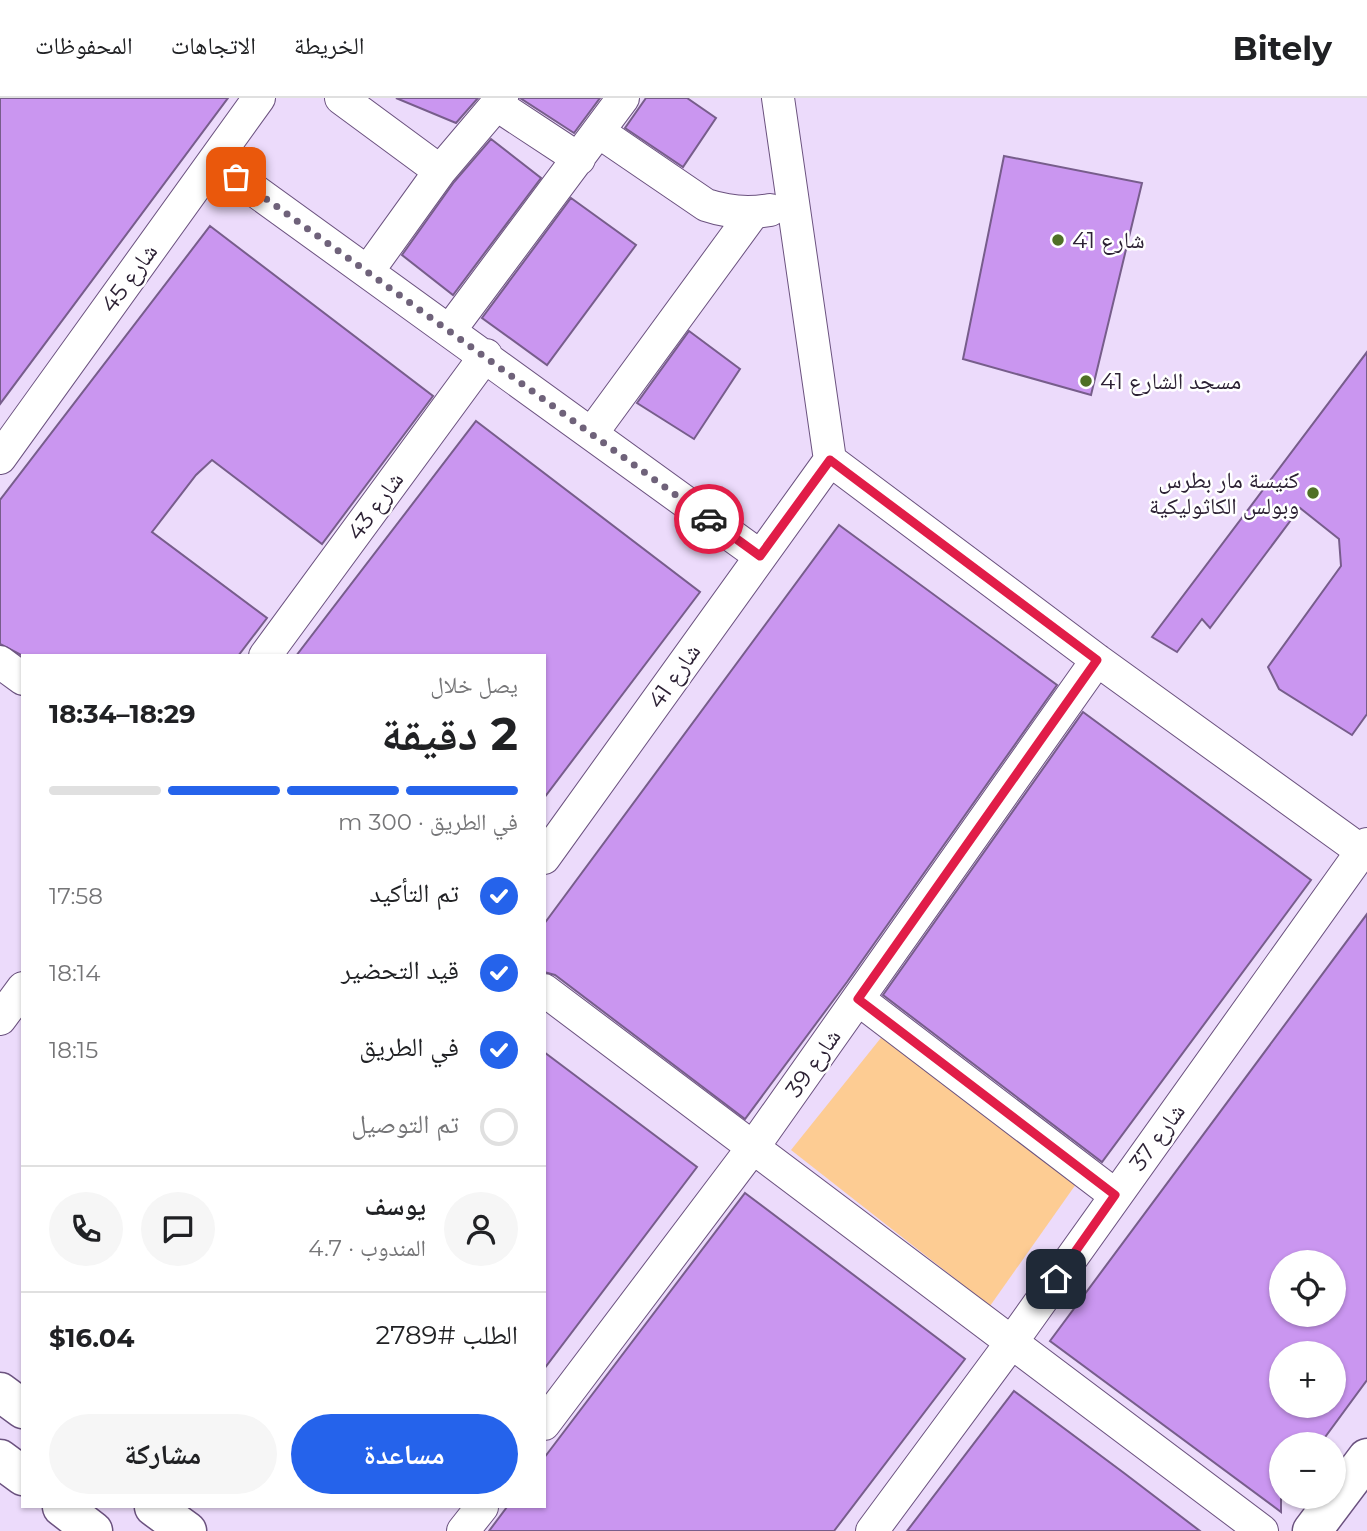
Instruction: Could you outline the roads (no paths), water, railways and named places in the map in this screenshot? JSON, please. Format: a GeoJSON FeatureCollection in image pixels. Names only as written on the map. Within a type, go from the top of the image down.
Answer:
{"type":"FeatureCollection","features":[{"type":"Feature","properties":{"kind":"main road"},"geometry":{"type":"LineString","coordinates":[[0,1392],[21,1408]]}},
{"type":"Feature","properties":{"kind":"main road"},"geometry":{"type":"LineString","coordinates":[[1312,1531],[1367,1458]]}},
{"type":"Feature","properties":{"kind":"main road"},"geometry":{"type":"LineString","coordinates":[[0,1460],[21,1475]]}},
{"type":"Feature","properties":{"kind":"main road"},"geometry":{"type":"LineString","coordinates":[[63,1508],[93,1531]]}},
{"type":"Feature","properties":{"kind":"main road"},"geometry":{"type":"LineString","coordinates":[[155,1508],[187,1531]]}},
{"type":"Feature","properties":{"kind":"street","name":"شارع 45"},"geometry":{"type":"LineString","coordinates":[[0,458],[259,98]]}},
{"type":"Feature","properties":{"kind":"street"},"geometry":{"type":"LineString","coordinates":[[341,98],[440,171]]}},
{"type":"Feature","properties":{"kind":"street"},"geometry":{"type":"LineString","coordinates":[[450,330],[623,98]]}},
{"type":"Feature","properties":{"kind":"street"},"geometry":{"type":"LineString","coordinates":[[778,98],[830,460],[1097,660],[1365,850]]}},
{"type":"Feature","properties":{"kind":"street"},"geometry":{"type":"LineString","coordinates":[[368,271],[440,171],[499,101],[579,159]]}},
{"type":"Feature","properties":{"kind":"street"},"geometry":{"type":"LineString","coordinates":[[599,132],[706,205],[724,211],[754,213],[794,205]]}},
{"type":"Feature","properties":{"kind":"street"},"geometry":{"type":"LineString","coordinates":[[214,161],[486,355],[760,556]]}},
{"type":"Feature","properties":{"kind":"street"},"geometry":{"type":"LineString","coordinates":[[592,433],[754,213]]}},
{"type":"Feature","properties":{"kind":"street","name":"شارع 43"},"geometry":{"type":"LineString","coordinates":[[266,654],[486,355]]}},
{"type":"Feature","properties":{"kind":"street","name":"شارع 41"},"geometry":{"type":"LineString","coordinates":[[546,855],[830,460]]}},
{"type":"Feature","properties":{"kind":"street","name":"شارع 39"},"geometry":{"type":"LineString","coordinates":[[546,1421],[754,1146],[1097,660]]}},
{"type":"Feature","properties":{"kind":"street"},"geometry":{"type":"LineString","coordinates":[[0,662],[21,678]]}},
{"type":"Feature","properties":{"kind":"street","name":"شارع 37"},"geometry":{"type":"LineString","coordinates":[[872,1531],[1011,1343],[1365,850]]}},
{"type":"Feature","properties":{"kind":"street"},"geometry":{"type":"LineString","coordinates":[[0,1019],[21,991]]}},
{"type":"Feature","properties":{"kind":"street"},"geometry":{"type":"LineString","coordinates":[[546,991],[1262,1531]]}},
{"type":"Feature","properties":{"kind":"street"},"geometry":{"type":"LineString","coordinates":[[858,999],[1115,1195]]}},
{"type":"Feature","properties":{"kind":"street"},"geometry":{"type":"LineString","coordinates":[[463,1531],[481,1508]]}},
{"type":"Feature","properties":{"kind":"place","name":"شارع 41"},"geometry":{"type":"Point","coordinates":[1058,240]}},
{"type":"Feature","properties":{"kind":"place","name":"مسجد الشارع 41"},"geometry":{"type":"Point","coordinates":[1086,381]}},
{"type":"Feature","properties":{"kind":"place","name":"كنيسة مار بطرس وبولس الكاثوليكية"},"geometry":{"type":"Point","coordinates":[1313,493]}}]}
